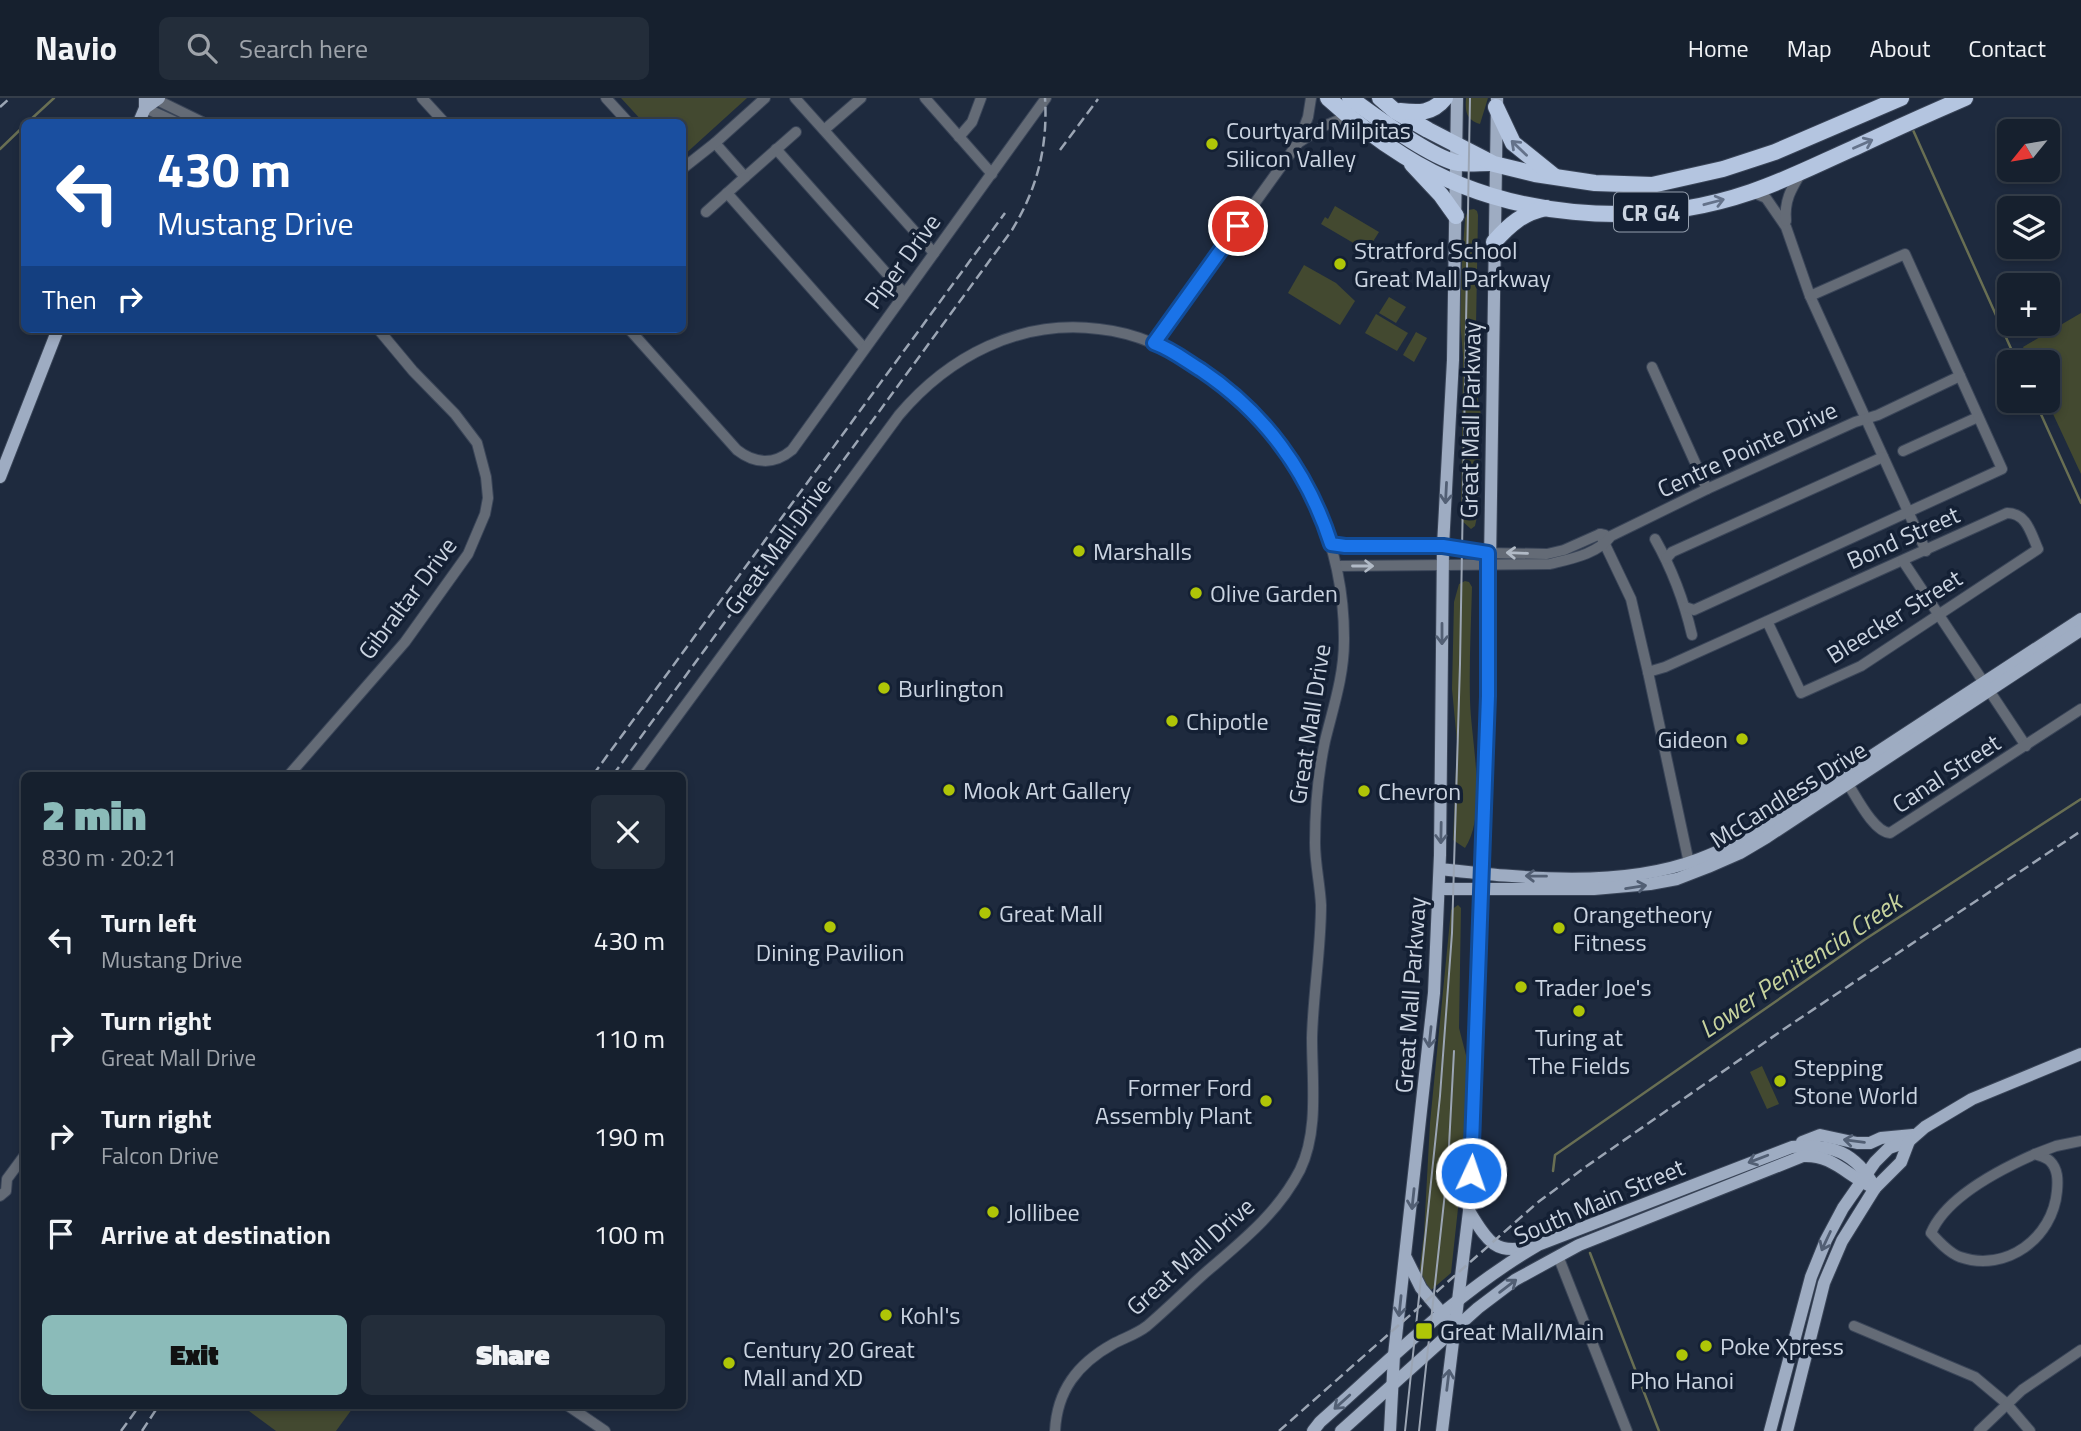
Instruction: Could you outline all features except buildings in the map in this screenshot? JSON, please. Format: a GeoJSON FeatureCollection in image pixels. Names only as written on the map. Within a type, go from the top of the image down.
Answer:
{"type":"FeatureCollection","features":[{"type":"Feature","properties":{"kind":"highway","name":"CR G4"},"geometry":{"type":"LineString","coordinates":[[1328,98],[1348,116],[1405,157],[1456,182],[1495,197],[1580,213],[1642,213],[1699,207],[1752,192],[1801,173],[1965,98]]}},
{"type":"Feature","properties":{"kind":"highway"},"geometry":{"type":"LineString","coordinates":[[1350,98],[1442,157],[1457,163],[1494,164]]}},
{"type":"Feature","properties":{"kind":"highway","name":"CR G4"},"geometry":{"type":"LineString","coordinates":[[1380,98],[1395,111],[1494,164],[1594,183],[1652,185],[1723,169],[1775,152],[1901,98]]}},
{"type":"Feature","properties":{"kind":"highway"},"geometry":{"type":"LineString","coordinates":[[1395,111],[1427,112],[1445,98]]}},
{"type":"Feature","properties":{"kind":"highway"},"geometry":{"type":"LineString","coordinates":[[1496,103],[1513,143],[1556,177]]}},
{"type":"Feature","properties":{"kind":"highway"},"geometry":{"type":"LineString","coordinates":[[1405,157],[1441,195],[1456,216]]}},
{"type":"Feature","properties":{"kind":"highway"},"geometry":{"type":"LineString","coordinates":[[1494,242],[1522,215],[1549,207]]}},
{"type":"Feature","properties":{"kind":"main road","name":"Great Mall Parkway"},"geometry":{"type":"LineString","coordinates":[[1390,1431],[1394,1355],[1434,993],[1440,889],[1442,565],[1453,360],[1457,98]]}},
{"type":"Feature","properties":{"kind":"main road"},"geometry":{"type":"LineString","coordinates":[[141,119],[152,101]]}},
{"type":"Feature","properties":{"kind":"main road","name":"Great Mall Parkway"},"geometry":{"type":"LineString","coordinates":[[1442,1431],[1469,1211],[1476,1096],[1480,889],[1488,696],[1496,103]]}},
{"type":"Feature","properties":{"kind":"main road"},"geometry":{"type":"LineString","coordinates":[[0,477],[56,333]]}},
{"type":"Feature","properties":{"kind":"main road","name":"McCandless Drive"},"geometry":{"type":"LineString","coordinates":[[1440,889],[1622,889],[1677,879],[1740,853],[1848,784],[2081,619]]}},
{"type":"Feature","properties":{"kind":"main road","name":"McCandless Drive"},"geometry":{"type":"LineString","coordinates":[[1440,869],[1500,876],[1613,877],[1689,863],[1723,850],[1763,828],[2081,630]]}},
{"type":"Feature","properties":{"kind":"main road"},"geometry":{"type":"LineString","coordinates":[[1770,1431],[1811,1277],[1826,1240],[1863,1177],[1889,1148],[1913,1138],[1972,1099],[2081,1054]]}},
{"type":"Feature","properties":{"kind":"main road"},"geometry":{"type":"LineString","coordinates":[[1792,1147],[1820,1135],[1857,1143],[1870,1143],[1881,1138],[1913,1138]]}},
{"type":"Feature","properties":{"kind":"main road"},"geometry":{"type":"LineString","coordinates":[[1787,1431],[1809,1339],[1833,1260],[1858,1213],[1875,1188],[1901,1162],[1913,1138]]}},
{"type":"Feature","properties":{"kind":"main road","name":"South Main Street"},"geometry":{"type":"LineString","coordinates":[[1313,1431],[1458,1299],[1511,1260],[1538,1245],[1792,1147],[1828,1147],[1850,1156],[1863,1177],[1875,1188]]}},
{"type":"Feature","properties":{"kind":"main road","name":"South Main Street"},"geometry":{"type":"LineString","coordinates":[[1340,1431],[1515,1280],[1579,1245],[1803,1156],[1815,1155],[1827,1159],[1863,1177]]}},
{"type":"Feature","properties":{"kind":"main road"},"geometry":{"type":"LineString","coordinates":[[1657,1198],[1663,1211]]}},
{"type":"Feature","properties":{"kind":"main road"},"geometry":{"type":"LineString","coordinates":[[1469,1211],[1484,1236],[1502,1249],[1517,1250],[1538,1245]]}},
{"type":"Feature","properties":{"kind":"main road"},"geometry":{"type":"LineString","coordinates":[[1406,1258],[1421,1288],[1455,1329]]}},
{"type":"Feature","properties":{"kind":"main road"},"geometry":{"type":"LineString","coordinates":[[1794,1336],[1809,1339]]}},
{"type":"Feature","properties":{"kind":"street"},"geometry":{"type":"LineString","coordinates":[[422,98],[441,119]]}},
{"type":"Feature","properties":{"kind":"street"},"geometry":{"type":"LineString","coordinates":[[606,98],[625,119]]}},
{"type":"Feature","properties":{"kind":"street"},"geometry":{"type":"LineString","coordinates":[[686,166],[715,144],[765,98]]}},
{"type":"Feature","properties":{"kind":"street"},"geometry":{"type":"LineString","coordinates":[[795,98],[934,253]]}},
{"type":"Feature","properties":{"kind":"street"},"geometry":{"type":"LineString","coordinates":[[925,98],[992,174]]}},
{"type":"Feature","properties":{"kind":"street"},"geometry":{"type":"LineString","coordinates":[[959,136],[972,122],[981,98]]}},
{"type":"Feature","properties":{"kind":"street","name":"Piper Drive"},"geometry":{"type":"LineString","coordinates":[[633,333],[743,455],[766,462],[786,455],[1046,98]]}},
{"type":"Feature","properties":{"kind":"street"},"geometry":{"type":"LineString","coordinates":[[1154,343],[1298,143],[1308,117],[1311,98]]}},
{"type":"Feature","properties":{"kind":"street"},"geometry":{"type":"LineString","coordinates":[[824,130],[857,99]]}},
{"type":"Feature","properties":{"kind":"street"},"geometry":{"type":"LineString","coordinates":[[152,101],[173,119]]}},
{"type":"Feature","properties":{"kind":"street"},"geometry":{"type":"LineString","coordinates":[[152,101],[195,119]]}},
{"type":"Feature","properties":{"kind":"street"},"geometry":{"type":"LineString","coordinates":[[1298,143],[1324,126],[1348,116]]}},
{"type":"Feature","properties":{"kind":"street"},"geometry":{"type":"LineString","coordinates":[[706,212],[796,132]]}},
{"type":"Feature","properties":{"kind":"street"},"geometry":{"type":"LineString","coordinates":[[715,144],[745,177]]}},
{"type":"Feature","properties":{"kind":"street"},"geometry":{"type":"LineString","coordinates":[[776,149],[904,293]]}},
{"type":"Feature","properties":{"kind":"street","name":"Centre Pointe Drive"},"geometry":{"type":"LineString","coordinates":[[1786,227],[1785,210],[1789,192],[1801,173]]}},
{"type":"Feature","properties":{"kind":"street","name":"Centre Pointe Drive"},"geometry":{"type":"LineString","coordinates":[[1337,566],[1442,565],[1547,554],[1605,539],[1812,440],[1866,419],[1810,296],[1786,227],[1766,198],[1752,192]]}},
{"type":"Feature","properties":{"kind":"street"},"geometry":{"type":"LineString","coordinates":[[727,193],[864,348]]}},
{"type":"Feature","properties":{"kind":"street"},"geometry":{"type":"LineString","coordinates":[[1685,607],[1694,610],[2002,469],[1905,254],[1810,296]]}},
{"type":"Feature","properties":{"kind":"street","name":"Great Mall Drive"},"geometry":{"type":"LineString","coordinates":[[636,772],[899,415],[936,376],[986,346],[1040,330],[1088,327],[1124,333],[1154,343],[1210,376],[1242,402],[1287,453],[1307,487],[1331,544],[1337,566],[1344,640],[1339,683],[1324,749],[1317,801],[1315,857],[1321,906],[1312,1034],[1311,1132],[1307,1151],[1300,1170],[1285,1194],[1251,1234],[1147,1325],[1106,1348],[1077,1373],[1066,1386],[1059,1401],[1055,1431]]}},
{"type":"Feature","properties":{"kind":"street","name":"Gibraltar Drive"},"geometry":{"type":"LineString","coordinates":[[292,772],[405,642],[468,554],[485,514],[488,498],[486,477],[477,443],[455,414],[413,371],[381,333]]}},
{"type":"Feature","properties":{"kind":"street"},"geometry":{"type":"LineString","coordinates":[[1652,367],[1707,489]]}},
{"type":"Feature","properties":{"kind":"street"},"geometry":{"type":"LineString","coordinates":[[1926,551],[1866,419],[1960,376]]}},
{"type":"Feature","properties":{"kind":"street"},"geometry":{"type":"LineString","coordinates":[[1903,451],[1978,417]]}},
{"type":"Feature","properties":{"kind":"street"},"geometry":{"type":"LineString","coordinates":[[1666,559],[1672,552],[1883,457]]}},
{"type":"Feature","properties":{"kind":"street","name":"Bond Street"},"geometry":{"type":"LineString","coordinates":[[1648,672],[1665,667],[2011,513],[2024,519],[2038,549]]}},
{"type":"Feature","properties":{"kind":"street"},"geometry":{"type":"LineString","coordinates":[[1605,539],[1631,599],[1689,863]]}},
{"type":"Feature","properties":{"kind":"street"},"geometry":{"type":"LineString","coordinates":[[1655,539],[1685,607],[1692,635]]}},
{"type":"Feature","properties":{"kind":"street"},"geometry":{"type":"LineString","coordinates":[[1331,544],[1443,546],[1488,559]]}},
{"type":"Feature","properties":{"kind":"street","name":"Bleecker Street"},"geometry":{"type":"LineString","coordinates":[[1767,621],[1801,693],[1861,666],[2038,549]]}},
{"type":"Feature","properties":{"kind":"street"},"geometry":{"type":"LineString","coordinates":[[1903,561],[2026,746]]}},
{"type":"Feature","properties":{"kind":"street","name":"Canal Street"},"geometry":{"type":"LineString","coordinates":[[1848,784],[1876,826],[1890,834],[2081,709]]}},
{"type":"Feature","properties":{"kind":"street"},"geometry":{"type":"LineString","coordinates":[[2035,1154],[2048,1159],[2058,1179],[2056,1206],[2044,1229],[2032,1243],[2016,1254],[1977,1261],[1958,1257],[1931,1233],[1935,1223],[1973,1189],[2002,1169],[2035,1154],[2056,1146],[2081,1141]]}},
{"type":"Feature","properties":{"kind":"street"},"geometry":{"type":"LineString","coordinates":[[2055,1169],[2057,1157],[2064,1146]]}},
{"type":"Feature","properties":{"kind":"street"},"geometry":{"type":"LineString","coordinates":[[0,1196],[6,1191],[4,1180],[21,1160]]}},
{"type":"Feature","properties":{"kind":"street"},"geometry":{"type":"LineString","coordinates":[[1558,1256],[1627,1431]]}},
{"type":"Feature","properties":{"kind":"street"},"geometry":{"type":"LineString","coordinates":[[1854,1326],[1975,1377],[2006,1403],[2030,1431]]}},
{"type":"Feature","properties":{"kind":"street"},"geometry":{"type":"LineString","coordinates":[[1979,1431],[2006,1403],[2081,1350]]}},
{"type":"Feature","properties":{"kind":"street"},"geometry":{"type":"LineString","coordinates":[[573,1409],[605,1431]]}},
{"type":"Feature","properties":{"kind":"green space"},"geometry":{"type":"Polygon","coordinates":[[[621,98],[747,98],[686,153],[686,119],[640,119],[621,98]]]}},
{"type":"Feature","properties":{"kind":"green space"},"geometry":{"type":"Polygon","coordinates":[[[1466,98],[1488,98],[1480,124],[1467,114],[1466,98]]]}},
{"type":"Feature","properties":{"kind":"green space"},"geometry":{"type":"Polygon","coordinates":[[[1335,206],[1379,232],[1367,251],[1321,224],[1325,217],[1328,219],[1335,206]]]}},
{"type":"Feature","properties":{"kind":"green space"},"geometry":{"type":"Polygon","coordinates":[[[1474,209],[1478,215],[1475,383],[1481,415],[1478,512],[1475,526],[1471,529],[1461,520],[1463,356],[1459,308],[1465,219],[1468,210],[1474,209]]]}},
{"type":"Feature","properties":{"kind":"green space"},"geometry":{"type":"Polygon","coordinates":[[[1304,265],[1336,283],[1355,301],[1340,325],[1288,293],[1304,265]]]}},
{"type":"Feature","properties":{"kind":"green space"},"geometry":{"type":"Polygon","coordinates":[[[1389,297],[1406,307],[1396,323],[1379,313],[1389,297]]]}},
{"type":"Feature","properties":{"kind":"green space"},"geometry":{"type":"Polygon","coordinates":[[[2081,313],[2081,474],[2053,413],[2060,413],[2060,350],[2024,350],[2023,347],[2042,336],[2060,336],[2060,325],[2081,313]]]}},
{"type":"Feature","properties":{"kind":"green space"},"geometry":{"type":"Polygon","coordinates":[[[1376,314],[1408,333],[1397,351],[1365,333],[1376,314]]]}},
{"type":"Feature","properties":{"kind":"green space"},"geometry":{"type":"Polygon","coordinates":[[[1416,332],[1427,338],[1414,362],[1403,355],[1416,332]]]}},
{"type":"Feature","properties":{"kind":"green space"},"geometry":{"type":"Polygon","coordinates":[[[1465,581],[1472,587],[1470,700],[1477,796],[1476,816],[1465,848],[1453,840],[1457,742],[1452,689],[1454,602],[1459,584],[1465,581]]]}},
{"type":"Feature","properties":{"kind":"green space"},"geometry":{"type":"Polygon","coordinates":[[[1458,905],[1461,908],[1459,1028],[1467,1059],[1469,1081],[1464,1153],[1451,1273],[1430,1291],[1419,1274],[1430,1123],[1451,910],[1458,905]]]}},
{"type":"Feature","properties":{"kind":"green space"},"geometry":{"type":"Polygon","coordinates":[[[1762,1066],[1779,1104],[1767,1109],[1750,1072],[1762,1066]]]}},
{"type":"Feature","properties":{"kind":"green space"},"geometry":{"type":"Polygon","coordinates":[[[246,1409],[352,1409],[336,1431],[276,1431],[246,1409]]]}},
{"type":"Feature","properties":{"kind":"waterway"},"geometry":{"type":"LineString","coordinates":[[31,119],[54,98]]}},
{"type":"Feature","properties":{"kind":"waterway"},"geometry":{"type":"LineString","coordinates":[[0,149],[21,129]]}},
{"type":"Feature","properties":{"kind":"waterway"},"geometry":{"type":"LineString","coordinates":[[1913,130],[2012,350]]}},
{"type":"Feature","properties":{"kind":"waterway"},"geometry":{"type":"LineString","coordinates":[[2040,413],[2081,503]]}},
{"type":"Feature","properties":{"kind":"waterway","name":"Lower Penitencia Creek"},"geometry":{"type":"LineString","coordinates":[[1553,1171],[1555,1155],[1864,940],[2081,799]]}},
{"type":"Feature","properties":{"kind":"waterway","name":"Lower Penitencia Creek"},"geometry":{"type":"LineString","coordinates":[[1590,1253],[1659,1431]]}},
{"type":"Feature","properties":{"kind":"tram line"},"geometry":{"type":"LineString","coordinates":[[1405,1431],[1440,1096],[1452,933],[1460,664],[1470,98]]}},
{"type":"Feature","properties":{"kind":"tram line"},"geometry":{"type":"LineString","coordinates":[[1419,1431],[1448,1165],[1454,1051]]}},
{"type":"Feature","properties":{"kind":"railway"},"geometry":{"type":"LineString","coordinates":[[0,107],[10,98]]}},
{"type":"Feature","properties":{"kind":"railway"},"geometry":{"type":"LineString","coordinates":[[615,772],[1012,230],[1028,199],[1039,167],[1045,134],[1045,98]]}},
{"type":"Feature","properties":{"kind":"railway"},"geometry":{"type":"LineString","coordinates":[[1060,150],[1098,99]]}},
{"type":"Feature","properties":{"kind":"railway"},"geometry":{"type":"LineString","coordinates":[[595,772],[1005,213]]}},
{"type":"Feature","properties":{"kind":"railway"},"geometry":{"type":"LineString","coordinates":[[1279,1431],[1537,1203],[1784,1029],[2081,831]]}},
{"type":"Feature","properties":{"kind":"railway"},"geometry":{"type":"LineString","coordinates":[[121,1431],[137,1409]]}},
{"type":"Feature","properties":{"kind":"railway"},"geometry":{"type":"LineString","coordinates":[[142,1431],[156,1409]]}},
{"type":"Feature","properties":{"kind":"place","name":"Courtyard Milpitas Silicon Valley"},"geometry":{"type":"Point","coordinates":[1212,144]}},
{"type":"Feature","properties":{"kind":"place","name":"Stratford School Great Mall Parkway"},"geometry":{"type":"Point","coordinates":[1340,264]}},
{"type":"Feature","properties":{"kind":"place","name":"Marshalls"},"geometry":{"type":"Point","coordinates":[1079,551]}},
{"type":"Feature","properties":{"kind":"place","name":"Olive Garden"},"geometry":{"type":"Point","coordinates":[1196,593]}},
{"type":"Feature","properties":{"kind":"place","name":"Burlington"},"geometry":{"type":"Point","coordinates":[884,688]}},
{"type":"Feature","properties":{"kind":"place","name":"Chipotle"},"geometry":{"type":"Point","coordinates":[1172,721]}},
{"type":"Feature","properties":{"kind":"place","name":"Gideon"},"geometry":{"type":"Point","coordinates":[1742,739]}},
{"type":"Feature","properties":{"kind":"place","name":"Mook Art Gallery"},"geometry":{"type":"Point","coordinates":[949,790]}},
{"type":"Feature","properties":{"kind":"place","name":"Chevron"},"geometry":{"type":"Point","coordinates":[1364,791]}},
{"type":"Feature","properties":{"kind":"place","name":"Great Mall"},"geometry":{"type":"Point","coordinates":[985,913]}},
{"type":"Feature","properties":{"kind":"place","name":"Dining Pavilion"},"geometry":{"type":"Point","coordinates":[830,927]}},
{"type":"Feature","properties":{"kind":"place","name":"Orangetheory Fitness"},"geometry":{"type":"Point","coordinates":[1559,928]}},
{"type":"Feature","properties":{"kind":"place","name":"Trader Joe's"},"geometry":{"type":"Point","coordinates":[1521,987]}},
{"type":"Feature","properties":{"kind":"place","name":"Turing at The Fields"},"geometry":{"type":"Point","coordinates":[1579,1011]}},
{"type":"Feature","properties":{"kind":"place","name":"Stepping Stone World"},"geometry":{"type":"Point","coordinates":[1780,1081]}},
{"type":"Feature","properties":{"kind":"place","name":"Former Ford Assembly Plant"},"geometry":{"type":"Point","coordinates":[1266,1101]}},
{"type":"Feature","properties":{"kind":"place","name":"Jollibee"},"geometry":{"type":"Point","coordinates":[993,1212]}},
{"type":"Feature","properties":{"kind":"place","name":"Kohl's"},"geometry":{"type":"Point","coordinates":[886,1315]}},
{"type":"Feature","properties":{"kind":"place","name":"Great Mall/Main"},"geometry":{"type":"Point","coordinates":[1424,1331]}},
{"type":"Feature","properties":{"kind":"place","name":"Poke Xpress"},"geometry":{"type":"Point","coordinates":[1706,1346]}},
{"type":"Feature","properties":{"kind":"place","name":"Pho Hanoi"},"geometry":{"type":"Point","coordinates":[1682,1355]}},
{"type":"Feature","properties":{"kind":"place","name":"Century 20 Great Mall and XD"},"geometry":{"type":"Point","coordinates":[729,1363]}},
{"type":"Feature","properties":{"kind":"route"},"geometry":{"type":"LineString","coordinates":[[1238,226],[1154,343],[1210,376],[1242,402],[1268,429],[1287,453],[1307,487],[1331,544],[1443,546],[1488,553],[1488,696],[1476,1096],[1471,1173]]}}]}
